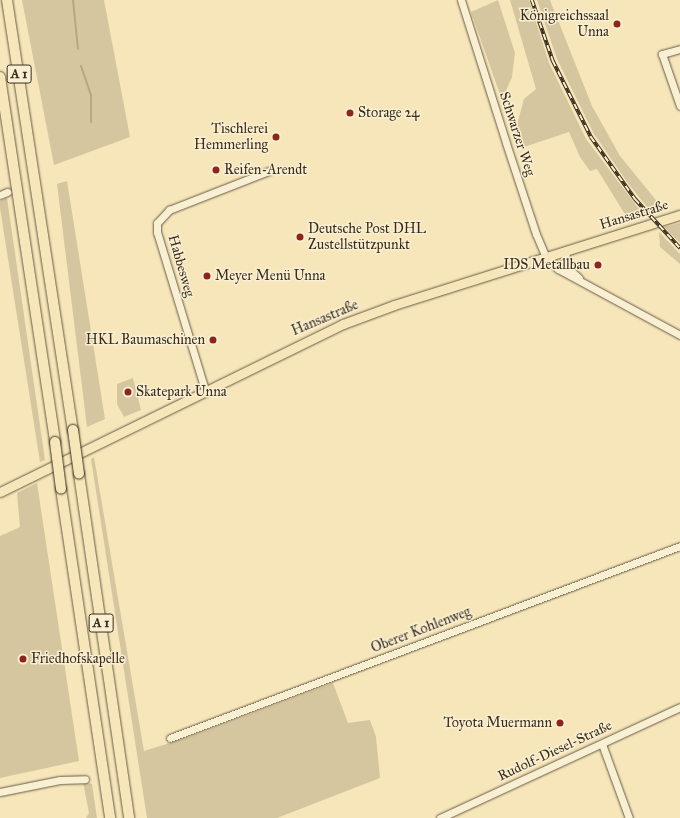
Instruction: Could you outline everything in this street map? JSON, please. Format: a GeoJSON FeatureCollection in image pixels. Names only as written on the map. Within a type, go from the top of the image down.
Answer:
{"type":"FeatureCollection","features":[{"type":"Feature","properties":{"kind":"highway","name":"A 1"},"geometry":{"type":"LineString","coordinates":[[6,0],[31,148],[129,818]]}},
{"type":"Feature","properties":{"kind":"highway","name":"A 1"},"geometry":{"type":"LineString","coordinates":[[0,77],[13,156],[110,818]]}},
{"type":"Feature","properties":{"kind":"main road","name":"Hansastraße"},"geometry":{"type":"LineString","coordinates":[[0,492],[205,390],[343,324],[394,305],[680,215]]}},
{"type":"Feature","properties":{"kind":"street","name":"Schwarzer Weg"},"geometry":{"type":"LineString","coordinates":[[461,0],[536,234],[546,257]]}},
{"type":"Feature","properties":{"kind":"street"},"geometry":{"type":"LineString","coordinates":[[680,49],[662,54],[680,106]]}},
{"type":"Feature","properties":{"kind":"street","name":"Habbesweg"},"geometry":{"type":"LineString","coordinates":[[205,390],[166,262],[157,223],[169,210],[269,171]]}},
{"type":"Feature","properties":{"kind":"street"},"geometry":{"type":"LineString","coordinates":[[566,251],[565,264],[588,286]]}},
{"type":"Feature","properties":{"kind":"street"},"geometry":{"type":"LineString","coordinates":[[546,257],[558,269],[680,335]]}},
{"type":"Feature","properties":{"kind":"street","name":"Oberer Kohlenweg"},"geometry":{"type":"LineString","coordinates":[[170,738],[680,546]]}},
{"type":"Feature","properties":{"kind":"street","name":"Rudolf-Diesel-Straße"},"geometry":{"type":"LineString","coordinates":[[440,818],[680,707]]}},
{"type":"Feature","properties":{"kind":"street"},"geometry":{"type":"LineString","coordinates":[[602,744],[630,818]]}},
{"type":"Feature","properties":{"kind":"street"},"geometry":{"type":"LineString","coordinates":[[0,792],[60,780],[85,779]]}},
{"type":"Feature","properties":{"kind":"shaded area"},"geometry":{"type":"Polygon","coordinates":[[[22,0],[104,0],[130,137],[54,165],[22,0]]]}},
{"type":"Feature","properties":{"kind":"shaded area"},"geometry":{"type":"Polygon","coordinates":[[[498,0],[515,53],[512,77],[502,100],[471,12],[498,0]]]}},
{"type":"Feature","properties":{"kind":"shaded area"},"geometry":{"type":"Polygon","coordinates":[[[510,0],[529,0],[549,63],[586,139],[645,217],[631,220],[626,216],[597,169],[590,171],[580,157],[569,132],[521,148],[515,132],[524,99],[536,89],[510,0]]]}},
{"type":"Feature","properties":{"kind":"shaded area"},"geometry":{"type":"Polygon","coordinates":[[[537,0],[550,0],[592,106],[620,156],[664,210],[651,212],[627,182],[594,134],[557,59],[537,0]]]}},
{"type":"Feature","properties":{"kind":"shaded area"},"geometry":{"type":"Polygon","coordinates":[[[67,181],[105,419],[87,427],[57,184],[67,181]]]}},
{"type":"Feature","properties":{"kind":"shaded area"},"geometry":{"type":"Polygon","coordinates":[[[7,198],[45,460],[40,462],[0,208],[0,201],[7,198]]]}},
{"type":"Feature","properties":{"kind":"shaded area"},"geometry":{"type":"Polygon","coordinates":[[[680,223],[680,243],[664,227],[680,223]]]}},
{"type":"Feature","properties":{"kind":"shaded area"},"geometry":{"type":"Polygon","coordinates":[[[659,232],[680,254],[680,264],[660,247],[659,232]]]}},
{"type":"Feature","properties":{"kind":"shaded area","name":"Skatepark Unna"},"geometry":{"type":"Polygon","coordinates":[[[133,378],[141,410],[124,417],[117,404],[117,384],[133,378]]]}},
{"type":"Feature","properties":{"kind":"shaded area"},"geometry":{"type":"Polygon","coordinates":[[[94,457],[144,751],[186,738],[333,683],[348,723],[370,720],[376,737],[380,778],[277,818],[147,818],[91,459],[94,457]]]}},
{"type":"Feature","properties":{"kind":"shaded area"},"geometry":{"type":"Polygon","coordinates":[[[37,483],[79,761],[0,778],[0,536],[20,527],[17,493],[37,483]]]}},
{"type":"Feature","properties":{"kind":"shaded area"},"geometry":{"type":"Polygon","coordinates":[[[83,782],[92,784],[97,818],[86,818],[89,813],[83,782]]]}},
{"type":"Feature","properties":{"kind":"waterway"},"geometry":{"type":"LineString","coordinates":[[73,0],[78,49]]}},
{"type":"Feature","properties":{"kind":"waterway"},"geometry":{"type":"LineString","coordinates":[[81,66],[91,95],[91,122]]}},
{"type":"Feature","properties":{"kind":"railway"},"geometry":{"type":"LineString","coordinates":[[532,0],[553,61],[591,137],[635,199],[680,248]]}},
{"type":"Feature","properties":{"kind":"place","name":"Königreichssaal Unna"},"geometry":{"type":"Point","coordinates":[617,24]}},
{"type":"Feature","properties":{"kind":"place","name":"Storage 24"},"geometry":{"type":"Point","coordinates":[350,113]}},
{"type":"Feature","properties":{"kind":"place","name":"Tischlerei Hemmerling"},"geometry":{"type":"Point","coordinates":[276,137]}},
{"type":"Feature","properties":{"kind":"place","name":"Reifen-Arendt"},"geometry":{"type":"Point","coordinates":[216,170]}},
{"type":"Feature","properties":{"kind":"place","name":"Deutsche Post DHL Zustellstützpunkt"},"geometry":{"type":"Point","coordinates":[300,237]}},
{"type":"Feature","properties":{"kind":"place","name":"IDS Metallbau"},"geometry":{"type":"Point","coordinates":[598,265]}},
{"type":"Feature","properties":{"kind":"place","name":"Meyer Menü Unna"},"geometry":{"type":"Point","coordinates":[207,276]}},
{"type":"Feature","properties":{"kind":"place","name":"HKL Baumaschinen"},"geometry":{"type":"Point","coordinates":[213,340]}},
{"type":"Feature","properties":{"kind":"place","name":"Skatepark Unna"},"geometry":{"type":"Point","coordinates":[128,392]}},
{"type":"Feature","properties":{"kind":"place","name":"Friedhofskapelle"},"geometry":{"type":"Point","coordinates":[23,659]}},
{"type":"Feature","properties":{"kind":"place","name":"Toyota Muermann"},"geometry":{"type":"Point","coordinates":[560,723]}}]}
